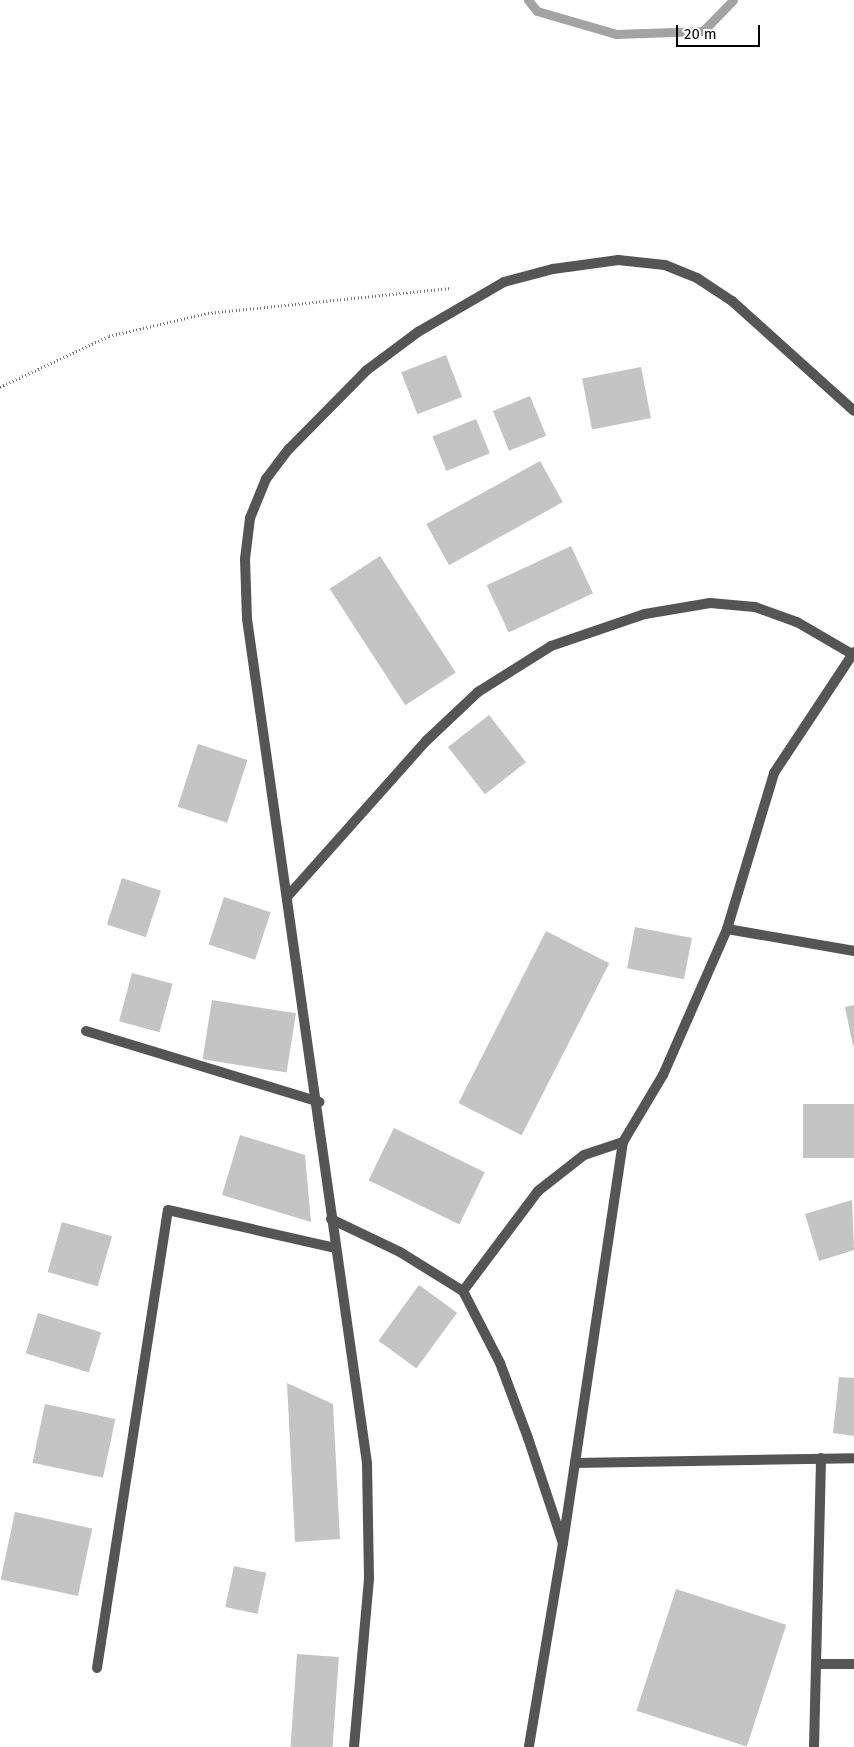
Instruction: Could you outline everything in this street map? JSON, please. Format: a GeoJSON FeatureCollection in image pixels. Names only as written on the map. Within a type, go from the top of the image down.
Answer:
{"type":"FeatureCollection","features":[{"type":"Feature","properties":{"kind":"street"},"geometry":{"type":"LineString","coordinates":[[354,1747],[371,1519],[367,1463],[331,1219],[319,1102],[247,619],[245,559],[250,518],[266,479],[289,449],[368,370],[418,332],[504,282],[618,260],[665,265],[697,278],[732,301],[854,411]]}},
{"type":"Feature","properties":{"kind":"street"},"geometry":{"type":"LineString","coordinates":[[288,897],[426,741],[478,692],[551,646],[646,614],[710,603],[755,607],[797,622],[853,653],[774,773],[727,929],[664,1076],[623,1142],[563,1543],[530,1747]]}},
{"type":"Feature","properties":{"kind":"street"},"geometry":{"type":"LineString","coordinates":[[727,929],[854,951]]}},
{"type":"Feature","properties":{"kind":"street"},"geometry":{"type":"LineString","coordinates":[[86,1031],[319,1102]]}},
{"type":"Feature","properties":{"kind":"street"},"geometry":{"type":"LineString","coordinates":[[463,1292],[538,1192],[584,1155],[623,1142]]}},
{"type":"Feature","properties":{"kind":"street"},"geometry":{"type":"LineString","coordinates":[[97,1668],[168,1210],[335,1248]]}},
{"type":"Feature","properties":{"kind":"street"},"geometry":{"type":"LineString","coordinates":[[331,1219],[400,1252],[463,1292],[500,1363],[563,1543]]}},
{"type":"Feature","properties":{"kind":"street"},"geometry":{"type":"LineString","coordinates":[[814,1747],[821,1458]]}},
{"type":"Feature","properties":{"kind":"street"},"geometry":{"type":"LineString","coordinates":[[575,1463],[854,1458]]}},
{"type":"Feature","properties":{"kind":"street"},"geometry":{"type":"LineString","coordinates":[[816,1664],[854,1664]]}},
{"type":"Feature","properties":{"kind":"path"},"geometry":{"type":"LineString","coordinates":[[0,387],[109,336],[208,313],[455,288]]}},
{"type":"Feature","properties":{"kind":"building"},"geometry":{"type":"Polygon","coordinates":[[[446,355],[462,397],[417,414],[401,372],[446,355]]]}},
{"type":"Feature","properties":{"kind":"building"},"geometry":{"type":"Polygon","coordinates":[[[641,367],[651,418],[592,429],[582,378],[641,367]]]}},
{"type":"Feature","properties":{"kind":"building"},"geometry":{"type":"Polygon","coordinates":[[[530,396],[546,436],[509,451],[493,411],[530,396]]]}},
{"type":"Feature","properties":{"kind":"building"},"geometry":{"type":"Polygon","coordinates":[[[476,419],[490,453],[446,471],[432,437],[476,419]]]}},
{"type":"Feature","properties":{"kind":"building"},"geometry":{"type":"Polygon","coordinates":[[[540,461],[563,502],[449,565],[426,524],[540,461]]]}},
{"type":"Feature","properties":{"kind":"building"},"geometry":{"type":"Polygon","coordinates":[[[571,546],[593,593],[509,632],[487,585],[571,546]]]}},
{"type":"Feature","properties":{"kind":"building"},"geometry":{"type":"Polygon","coordinates":[[[380,556],[456,673],[405,705],[330,589],[380,556]]]}},
{"type":"Feature","properties":{"kind":"building"},"geometry":{"type":"Polygon","coordinates":[[[489,715],[526,762],[485,794],[448,747],[489,715]]]}},
{"type":"Feature","properties":{"kind":"building"},"geometry":{"type":"Polygon","coordinates":[[[198,744],[247,760],[227,823],[178,807],[198,744]]]}},
{"type":"Feature","properties":{"kind":"building"},"geometry":{"type":"Polygon","coordinates":[[[122,878],[161,891],[146,937],[107,925],[122,878]]]}},
{"type":"Feature","properties":{"kind":"building"},"geometry":{"type":"Polygon","coordinates":[[[224,897],[271,912],[255,960],[209,945],[224,897]]]}},
{"type":"Feature","properties":{"kind":"building"},"geometry":{"type":"Polygon","coordinates":[[[635,927],[692,938],[684,979],[627,968],[635,927]]]}},
{"type":"Feature","properties":{"kind":"building"},"geometry":{"type":"Polygon","coordinates":[[[546,931],[609,963],[522,1135],[458,1103],[546,931]]]}},
{"type":"Feature","properties":{"kind":"building"},"geometry":{"type":"Polygon","coordinates":[[[132,973],[173,984],[160,1032],[119,1021],[132,973]]]}},
{"type":"Feature","properties":{"kind":"building"},"geometry":{"type":"Polygon","coordinates":[[[212,1000],[296,1013],[287,1073],[203,1059],[212,1000]]]}},
{"type":"Feature","properties":{"kind":"building"},"geometry":{"type":"Polygon","coordinates":[[[854,1005],[854,1046],[853,1046],[845,1007],[854,1005]]]}},
{"type":"Feature","properties":{"kind":"building"},"geometry":{"type":"Polygon","coordinates":[[[803,1104],[854,1104],[854,1158],[803,1158],[803,1104]]]}},
{"type":"Feature","properties":{"kind":"building"},"geometry":{"type":"Polygon","coordinates":[[[394,1128],[485,1172],[459,1224],[369,1180],[394,1128]]]}},
{"type":"Feature","properties":{"kind":"building"},"geometry":{"type":"Polygon","coordinates":[[[240,1135],[305,1155],[311,1222],[222,1195],[240,1135]]]}},
{"type":"Feature","properties":{"kind":"building"},"geometry":{"type":"Polygon","coordinates":[[[852,1200],[854,1250],[819,1261],[805,1214],[852,1200]]]}},
{"type":"Feature","properties":{"kind":"building"},"geometry":{"type":"Polygon","coordinates":[[[62,1222],[112,1236],[98,1286],[48,1272],[62,1222]]]}},
{"type":"Feature","properties":{"kind":"building"},"geometry":{"type":"Polygon","coordinates":[[[419,1285],[457,1313],[416,1368],[378,1341],[419,1285]]]}},
{"type":"Feature","properties":{"kind":"building"},"geometry":{"type":"Polygon","coordinates":[[[38,1313],[101,1332],[89,1372],[26,1353],[38,1313]]]}},
{"type":"Feature","properties":{"kind":"building"},"geometry":{"type":"Polygon","coordinates":[[[839,1377],[854,1378],[854,1436],[833,1433],[839,1377]]]}},
{"type":"Feature","properties":{"kind":"building"},"geometry":{"type":"Polygon","coordinates":[[[287,1383],[333,1404],[340,1539],[295,1542],[287,1383]]]}},
{"type":"Feature","properties":{"kind":"building"},"geometry":{"type":"Polygon","coordinates":[[[45,1404],[115,1419],[103,1478],[33,1463],[45,1404]]]}},
{"type":"Feature","properties":{"kind":"building"},"geometry":{"type":"Polygon","coordinates":[[[15,1512],[92,1528],[78,1596],[1,1579],[15,1512]]]}},
{"type":"Feature","properties":{"kind":"building"},"geometry":{"type":"Polygon","coordinates":[[[234,1566],[266,1573],[258,1614],[225,1607],[234,1566]]]}},
{"type":"Feature","properties":{"kind":"building"},"geometry":{"type":"Polygon","coordinates":[[[676,1589],[786,1625],[747,1747],[636,1711],[676,1589]]]}},
{"type":"Feature","properties":{"kind":"building"},"geometry":{"type":"Polygon","coordinates":[[[297,1654],[339,1657],[333,1747],[291,1747],[297,1654]]]}},
{"type":"Feature","properties":{"kind":"waterway"},"geometry":{"type":"LineString","coordinates":[[528,0],[537,11],[616,34],[703,31],[733,0]]}}]}
